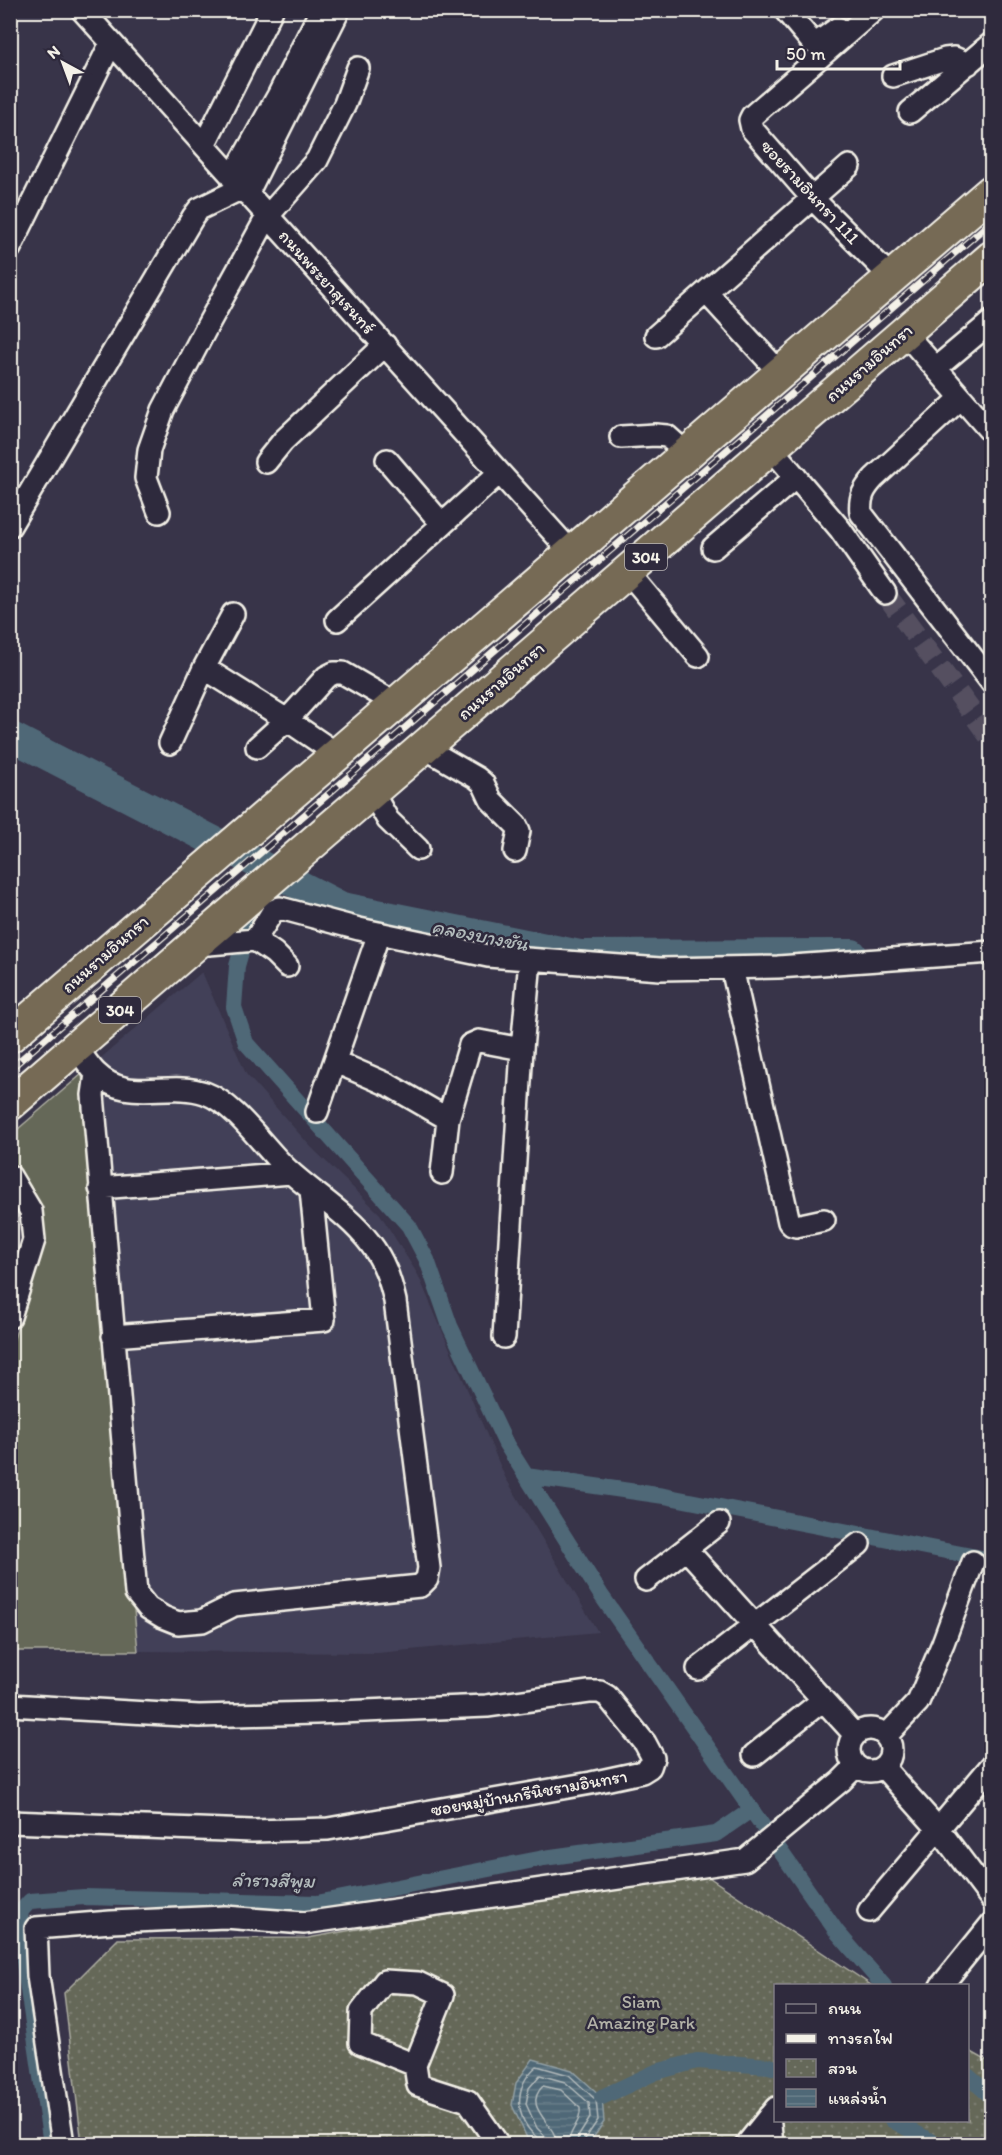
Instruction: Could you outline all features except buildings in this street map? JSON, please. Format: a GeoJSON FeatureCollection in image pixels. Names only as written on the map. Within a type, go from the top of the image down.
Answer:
{"type":"FeatureCollection","features":[{"type":"Feature","properties":{"kind":"highway","name":"ถนนรามอินทรา"},"geometry":{"type":"LineString","coordinates":[[10,1036],[992,191]]}},
{"type":"Feature","properties":{"kind":"highway","name":"ถนนรามอินทรา"},"geometry":{"type":"LineString","coordinates":[[10,1104],[196,943],[242,934],[298,855],[992,257]]}},
{"type":"Feature","properties":{"kind":"street","name":"ถนนพระยาสุเรนทร์"},"geometry":{"type":"LineString","coordinates":[[82,10],[572,553]]}},
{"type":"Feature","properties":{"kind":"street"},"geometry":{"type":"LineString","coordinates":[[204,145],[272,10]]}},
{"type":"Feature","properties":{"kind":"street"},"geometry":{"type":"LineString","coordinates":[[240,187],[278,96],[321,10]]}},
{"type":"Feature","properties":{"kind":"street"},"geometry":{"type":"LineString","coordinates":[[10,526],[193,217],[199,208],[240,187],[339,10]]}},
{"type":"Feature","properties":{"kind":"street"},"geometry":{"type":"LineString","coordinates":[[785,10],[812,42],[817,43],[841,26],[849,32]]}},
{"type":"Feature","properties":{"kind":"street","name":"ซอยรามอินทรา 111"},"geometry":{"type":"LineString","coordinates":[[874,10],[750,120],[752,129],[813,199],[891,277]]}},
{"type":"Feature","properties":{"kind":"street"},"geometry":{"type":"LineString","coordinates":[[10,248],[111,43]]}},
{"type":"Feature","properties":{"kind":"street"},"geometry":{"type":"LineString","coordinates":[[910,112],[968,63],[989,50]]}},
{"type":"Feature","properties":{"kind":"street"},"geometry":{"type":"LineString","coordinates":[[893,76],[945,59],[954,58],[968,63]]}},
{"type":"Feature","properties":{"kind":"street"},"geometry":{"type":"LineString","coordinates":[[159,512],[146,478],[149,450],[163,410],[267,217],[317,160],[345,104],[358,68]]}},
{"type":"Feature","properties":{"kind":"street"},"geometry":{"type":"LineString","coordinates":[[656,336],[849,166]]}},
{"type":"Feature","properties":{"kind":"street"},"geometry":{"type":"LineString","coordinates":[[706,292],[780,373]]}},
{"type":"Feature","properties":{"kind":"street"},"geometry":{"type":"LineString","coordinates":[[936,369],[992,321]]}},
{"type":"Feature","properties":{"kind":"street"},"geometry":{"type":"LineString","coordinates":[[904,332],[989,430]]}},
{"type":"Feature","properties":{"kind":"street"},"geometry":{"type":"LineString","coordinates":[[266,462],[283,441],[385,345]]}},
{"type":"Feature","properties":{"kind":"street"},"geometry":{"type":"LineString","coordinates":[[961,398],[864,489],[860,502],[861,513],[992,683]]}},
{"type":"Feature","properties":{"kind":"street"},"geometry":{"type":"LineString","coordinates":[[621,437],[667,436],[686,453]]}},
{"type":"Feature","properties":{"kind":"street"},"geometry":{"type":"LineString","coordinates":[[771,448],[840,529],[885,593]]}},
{"type":"Feature","properties":{"kind":"street"},"geometry":{"type":"LineString","coordinates":[[387,460],[442,524]]}},
{"type":"Feature","properties":{"kind":"street"},"geometry":{"type":"LineString","coordinates":[[337,620],[500,473]]}},
{"type":"Feature","properties":{"kind":"street"},"geometry":{"type":"LineString","coordinates":[[714,548],[796,477]]}},
{"type":"Feature","properties":{"kind":"street"},"geometry":{"type":"LineString","coordinates":[[628,572],[698,656]]}},
{"type":"Feature","properties":{"kind":"street"},"geometry":{"type":"LineString","coordinates":[[170,743],[204,668],[233,614]]}},
{"type":"Feature","properties":{"kind":"street"},"geometry":{"type":"LineString","coordinates":[[204,668],[337,754]]}},
{"type":"Feature","properties":{"kind":"street"},"geometry":{"type":"LineString","coordinates":[[257,747],[287,720],[326,677],[334,673],[343,673],[395,703]]}},
{"type":"Feature","properties":{"kind":"street"},"geometry":{"type":"LineString","coordinates":[[423,747],[483,783],[491,800],[519,831],[516,852]]}},
{"type":"Feature","properties":{"kind":"street"},"geometry":{"type":"LineString","coordinates":[[372,792],[388,820],[418,849]]}},
{"type":"Feature","properties":{"kind":"street"},"geometry":{"type":"LineString","coordinates":[[287,966],[274,952],[242,934],[280,908],[379,933],[488,956],[660,969],[732,968],[889,960],[992,952]]}},
{"type":"Feature","properties":{"kind":"street"},"geometry":{"type":"LineString","coordinates":[[317,1112],[379,933]]}},
{"type":"Feature","properties":{"kind":"street"},"geometry":{"type":"LineString","coordinates":[[504,1337],[522,1049],[530,960]]}},
{"type":"Feature","properties":{"kind":"street"},"geometry":{"type":"LineString","coordinates":[[732,968],[789,1222],[796,1226],[824,1220]]}},
{"type":"Feature","properties":{"kind":"street"},"geometry":{"type":"LineString","coordinates":[[442,1173],[448,1119],[470,1046],[479,1041],[522,1049]]}},
{"type":"Feature","properties":{"kind":"street"},"geometry":{"type":"LineString","coordinates":[[76,1048],[96,1074],[120,1089],[144,1091],[171,1088],[191,1089],[223,1103],[270,1154],[360,1230],[380,1257],[389,1276],[395,1301],[429,1568],[427,1580],[420,1586],[234,1605],[202,1621],[178,1623],[148,1608],[136,1593],[100,1188],[93,1095],[96,1074]]}},
{"type":"Feature","properties":{"kind":"street"},"geometry":{"type":"LineString","coordinates":[[336,1062],[389,1085],[448,1119]]}},
{"type":"Feature","properties":{"kind":"street"},"geometry":{"type":"LineString","coordinates":[[100,1188],[291,1173]]}},
{"type":"Feature","properties":{"kind":"street"},"geometry":{"type":"LineString","coordinates":[[10,1176],[31,1211],[34,1240],[10,1317]]}},
{"type":"Feature","properties":{"kind":"street"},"geometry":{"type":"LineString","coordinates":[[112,1336],[324,1320],[311,1190]]}},
{"type":"Feature","properties":{"kind":"street"},"geometry":{"type":"LineString","coordinates":[[646,1580],[719,1523]]}},
{"type":"Feature","properties":{"kind":"street"},"geometry":{"type":"LineString","coordinates":[[698,1669],[859,1544]]}},
{"type":"Feature","properties":{"kind":"street"},"geometry":{"type":"LineString","coordinates":[[686,1549],[855,1735]]}},
{"type":"Feature","properties":{"kind":"street"},"geometry":{"type":"LineString","coordinates":[[886,1736],[918,1702],[973,1562]]}},
{"type":"Feature","properties":{"kind":"street","name":"ซอยหมู่บ้านกรีนิชรามอินทรา"},"geometry":{"type":"LineString","coordinates":[[10,1705],[199,1716],[487,1706],[600,1692],[607,1696],[645,1743],[653,1758],[650,1767],[642,1772],[328,1829],[252,1831],[10,1822]]}},
{"type":"Feature","properties":{"kind":"street"},"geometry":{"type":"LineString","coordinates":[[754,1755],[823,1700]]}},
{"type":"Feature","properties":{"kind":"street"},"geometry":{"type":"LineString","coordinates":[[867,1729],[880,1731],[886,1736],[890,1742],[890,1755],[883,1767],[869,1771],[856,1766],[849,1754],[851,1741],[855,1735],[867,1729]]}},
{"type":"Feature","properties":{"kind":"street"},"geometry":{"type":"LineString","coordinates":[[869,1911],[992,1765]]}},
{"type":"Feature","properties":{"kind":"street"},"geometry":{"type":"LineString","coordinates":[[63,2145],[38,1976],[36,1928],[225,1917],[304,1923],[745,1860],[856,1766]]}},
{"type":"Feature","properties":{"kind":"street"},"geometry":{"type":"LineString","coordinates":[[883,1767],[938,1829],[992,1900]]}},
{"type":"Feature","properties":{"kind":"street"},"geometry":{"type":"LineString","coordinates":[[943,1984],[992,1923]]}},
{"type":"Feature","properties":{"kind":"street"},"geometry":{"type":"LineString","coordinates":[[415,2065],[360,2043],[361,2012],[385,1981],[418,1983],[443,1995],[415,2065],[418,2085],[468,2101],[498,2145]]}},
{"type":"Feature","properties":{"kind":"street"},"geometry":{"type":"LineString","coordinates":[[747,2145],[772,2112]]}},
{"type":"Feature","properties":{"kind":"street"},"geometry":{"type":"LineString","coordinates":[[771,2145],[772,2112]]}},
{"type":"Feature","properties":{"kind":"shaded area"},"geometry":{"type":"Polygon","coordinates":[[[202,972],[246,1074],[311,1147],[380,1214],[418,1275],[505,1477],[598,1632],[378,1653],[138,1651],[82,1074],[202,972]]]}},
{"type":"Feature","properties":{"kind":"green space"},"geometry":{"type":"Polygon","coordinates":[[[82,1074],[138,1651],[11,1651],[11,1348],[39,1260],[44,1232],[33,1193],[11,1164],[11,1135],[82,1074]]]}},
{"type":"Feature","properties":{"kind":"green space","name":"Siam Amazing Park"},"geometry":{"type":"Polygon","coordinates":[[[695,1868],[869,1984],[774,1984],[774,2122],[969,2122],[969,2051],[991,2063],[991,2144],[82,2144],[64,1993],[118,1939],[308,1938],[695,1868]]]}},
{"type":"Feature","properties":{"kind":"water"},"geometry":{"type":"Polygon","coordinates":[[[533,2059],[572,2070],[602,2097],[604,2122],[589,2144],[539,2144],[527,2138],[512,2105],[516,2083],[533,2059]]]}},
{"type":"Feature","properties":{"kind":"waterway","name":"คลองบางชัน"},"geometry":{"type":"LineString","coordinates":[[10,736],[342,907],[580,955],[852,954]]}},
{"type":"Feature","properties":{"kind":"waterway"},"geometry":{"type":"LineString","coordinates":[[274,892],[249,924],[237,966],[234,1007],[246,1043],[409,1226],[427,1260],[450,1326],[506,1444],[601,1595],[837,1932],[882,1984]]}},
{"type":"Feature","properties":{"kind":"waterway"},"geometry":{"type":"LineString","coordinates":[[526,1476],[664,1496],[992,1560]]}},
{"type":"Feature","properties":{"kind":"waterway","name":"ลำรางสีพูม"},"geometry":{"type":"LineString","coordinates":[[51,2144],[19,1929],[21,1911],[30,1901],[84,1897],[317,1903],[544,1858],[716,1834],[751,1810]]}},
{"type":"Feature","properties":{"kind":"waterway"},"geometry":{"type":"LineString","coordinates":[[602,2097],[656,2072],[697,2061],[774,2067]]}},
{"type":"Feature","properties":{"kind":"waterway"},"geometry":{"type":"LineString","coordinates":[[969,2077],[992,2097]]}},
{"type":"Feature","properties":{"kind":"waterway"},"geometry":{"type":"LineString","coordinates":[[896,2122],[936,2144]]}},
{"type":"Feature","properties":{"kind":"tunnel"},"geometry":{"type":"LineString","coordinates":[[885,593],[992,740]]}},
{"type":"Feature","properties":{"kind":"railway"},"geometry":{"type":"LineString","coordinates":[[10,1069],[992,221]]}}]}
